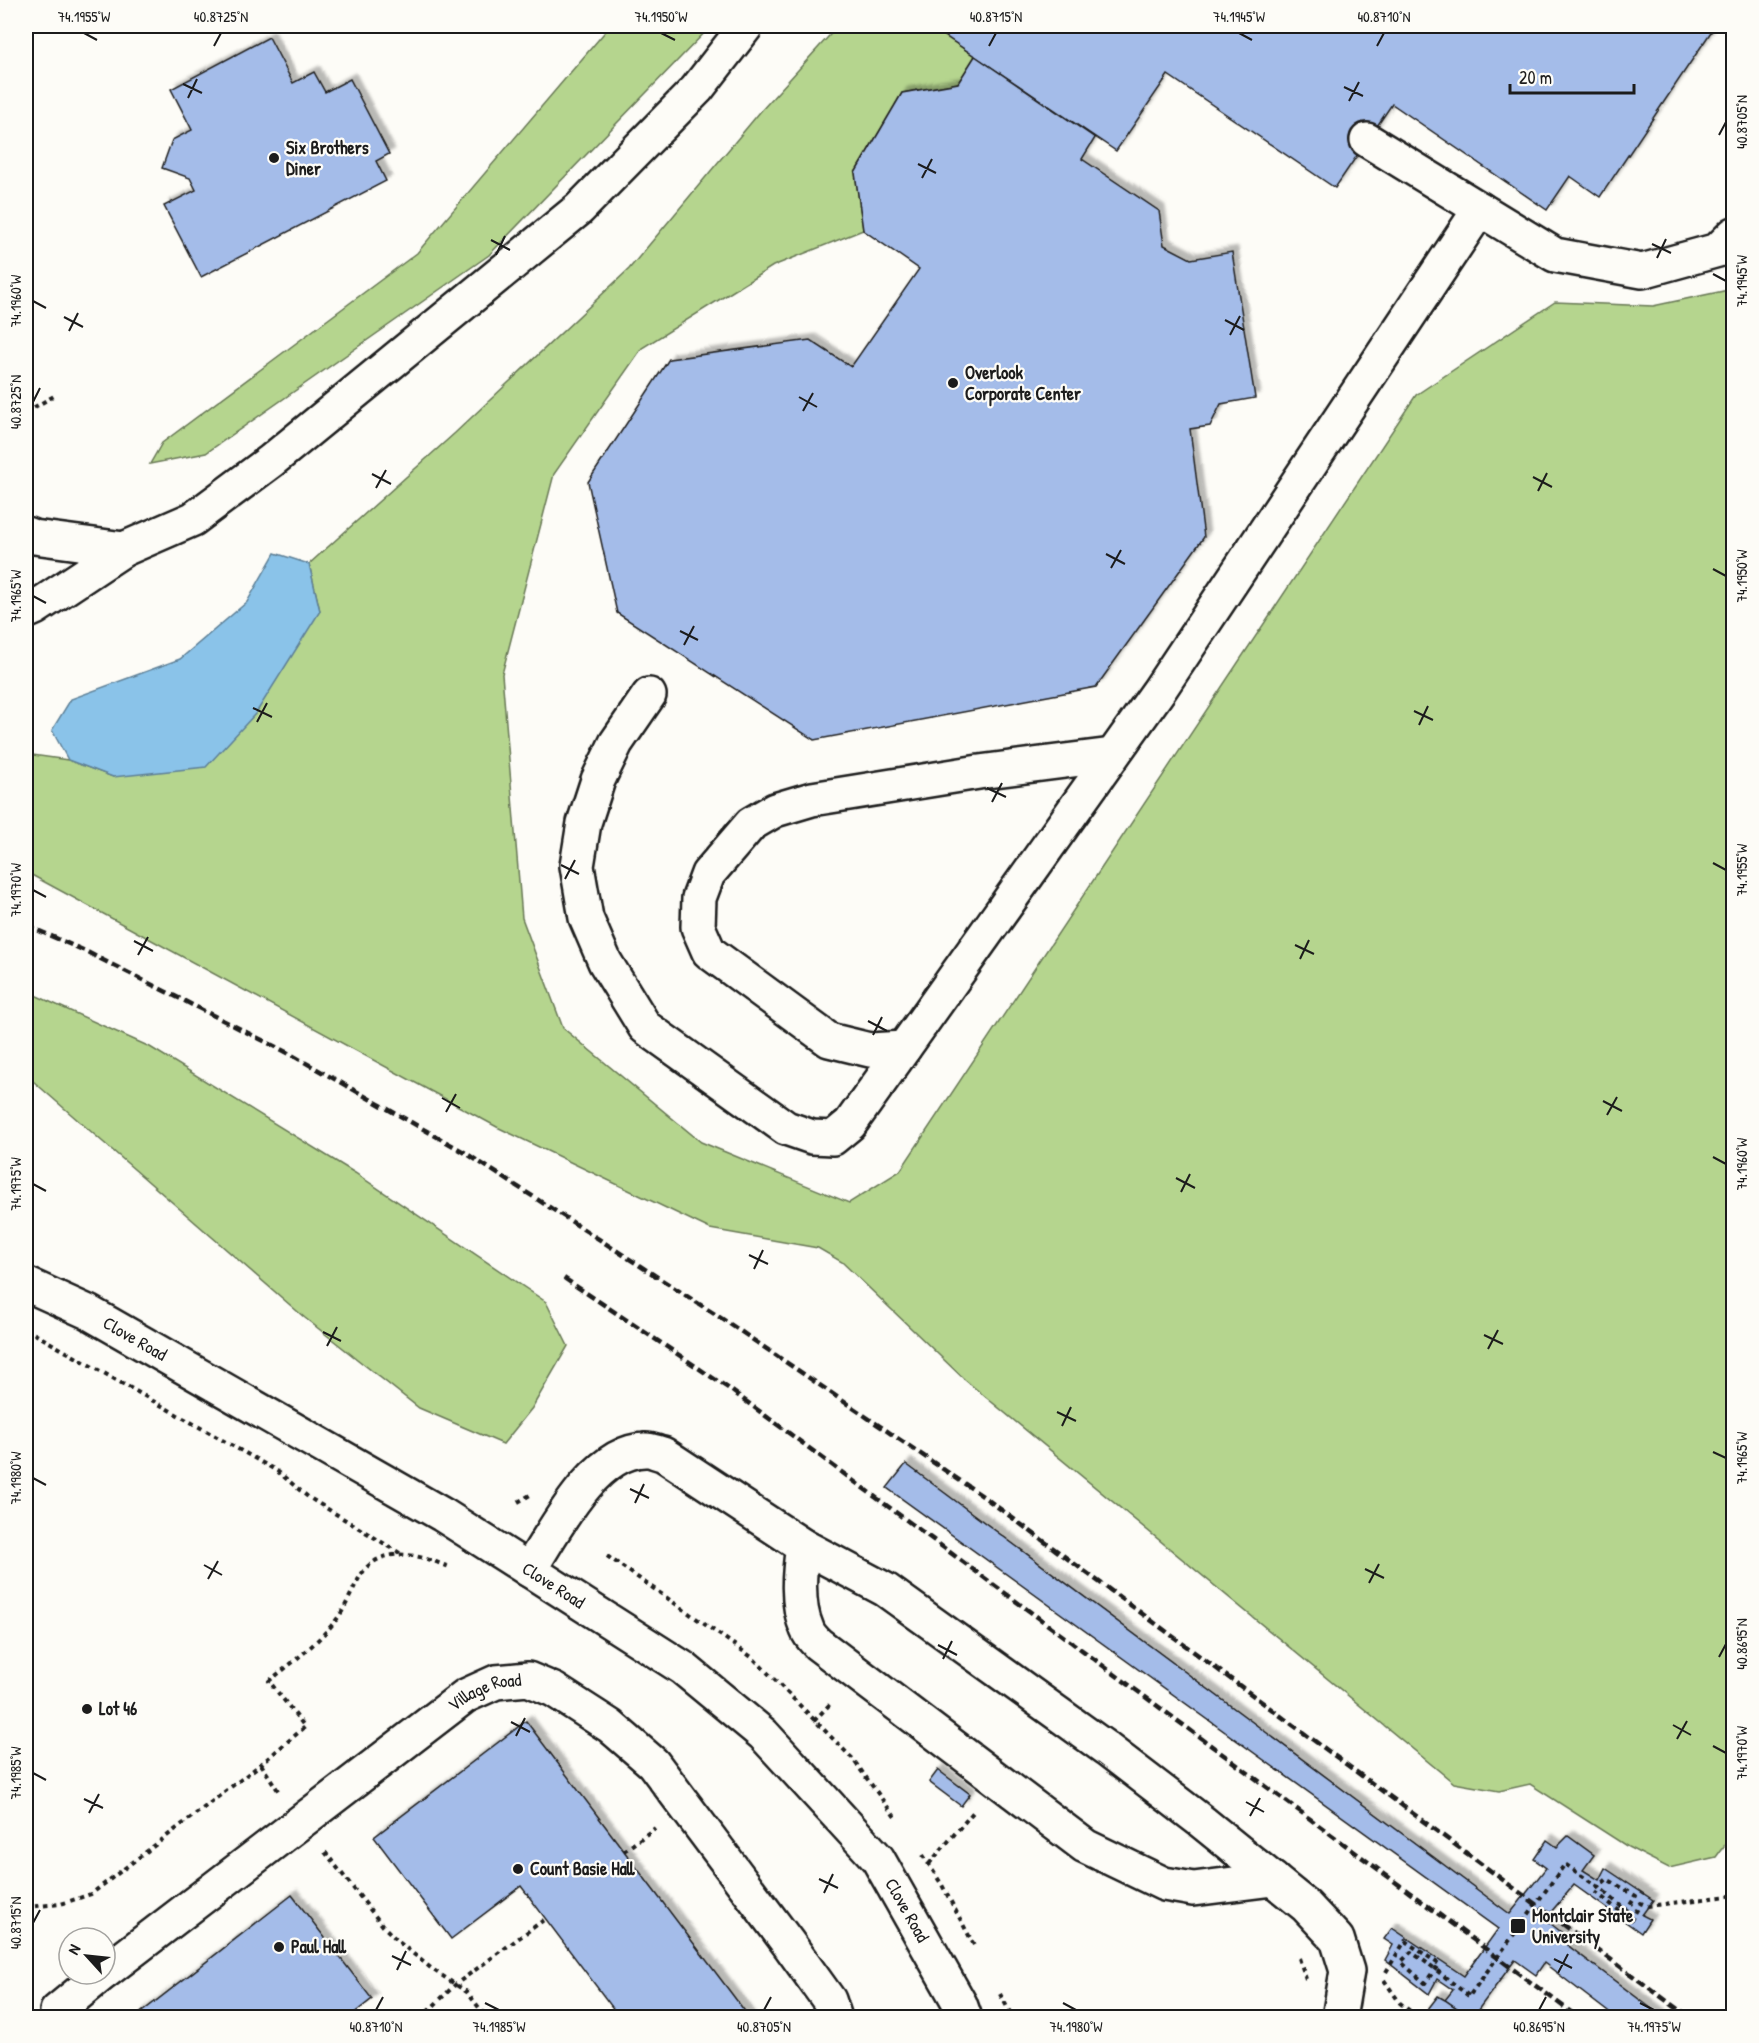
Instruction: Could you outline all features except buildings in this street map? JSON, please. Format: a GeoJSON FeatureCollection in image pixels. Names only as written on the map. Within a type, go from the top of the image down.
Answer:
{"type":"FeatureCollection","features":[{"type":"Feature","properties":{"kind":"street"},"geometry":{"type":"LineString","coordinates":[[26,612],[124,549],[193,519],[271,461],[579,209],[697,89],[746,26]]}},
{"type":"Feature","properties":{"kind":"street"},"geometry":{"type":"LineString","coordinates":[[1367,140],[1555,255],[1642,271],[1718,250],[1734,234]]}},
{"type":"Feature","properties":{"kind":"street"},"geometry":{"type":"LineString","coordinates":[[650,695],[616,743],[598,780],[584,823],[577,866],[586,918],[605,962],[645,1027],[786,1128],[812,1137],[833,1138],[850,1124],[1160,689],[1480,209]]}},
{"type":"Feature","properties":{"kind":"street"},"geometry":{"type":"LineString","coordinates":[[26,534],[124,549]]}},
{"type":"Feature","properties":{"kind":"street"},"geometry":{"type":"LineString","coordinates":[[904,1048],[870,1050],[829,1040],[709,952],[698,927],[699,898],[708,874],[751,824],[775,810],[812,798],[979,772],[1112,755]]}},
{"type":"Feature","properties":{"kind":"street","name":"Clove Road"},"geometry":{"type":"LineString","coordinates":[[26,1284],[88,1312],[444,1515],[683,1668],[763,1734],[878,1859],[960,2004],[965,2018]]}},
{"type":"Feature","properties":{"kind":"street"},"geometry":{"type":"LineString","coordinates":[[529,1570],[588,1481],[610,1461],[647,1449],[663,1454],[803,1546],[886,1590],[1107,1749],[1306,1906],[1337,1939],[1347,1971],[1339,2018]]}},
{"type":"Feature","properties":{"kind":"street"},"geometry":{"type":"LineString","coordinates":[[803,1546],[799,1573],[802,1616],[807,1631],[819,1644],[1085,1846],[1164,1884],[1193,1889],[1273,1879]]}},
{"type":"Feature","properties":{"kind":"street","name":"Village Road"},"geometry":{"type":"LineString","coordinates":[[117,1963],[465,1696],[496,1682],[528,1679],[554,1690],[610,1726],[653,1763],[829,2000],[835,2018]]}},
{"type":"Feature","properties":{"kind":"street","name":"Village Road"},"geometry":{"type":"LineString","coordinates":[[61,2018],[57,2011],[88,1986]]}},
{"type":"Feature","properties":{"kind":"path"},"geometry":{"type":"LineString","coordinates":[[26,412],[54,396]]}},
{"type":"Feature","properties":{"kind":"path"},"geometry":{"type":"LineString","coordinates":[[26,1329],[277,1471],[308,1497],[403,1555]]}},
{"type":"Feature","properties":{"kind":"path"},"geometry":{"type":"LineString","coordinates":[[26,1907],[61,1904],[91,1894],[261,1764],[305,1727],[268,1682],[297,1659],[337,1619],[367,1568],[388,1555],[403,1555],[421,1556],[454,1570]]}},
{"type":"Feature","properties":{"kind":"path"},"geometry":{"type":"LineString","coordinates":[[261,1764],[283,1798]]}},
{"type":"Feature","properties":{"kind":"path"},"geometry":{"type":"LineString","coordinates":[[929,1864],[979,1804]]}},
{"type":"Feature","properties":{"kind":"path"},"geometry":{"type":"LineString","coordinates":[[322,1849],[383,1926],[400,1943],[467,1992],[487,2018]]}},
{"type":"Feature","properties":{"kind":"path"},"geometry":{"type":"LineString","coordinates":[[1382,1978],[1405,1941],[1439,1964],[1425,1983],[1401,1962],[1411,1952],[1430,1965],[1470,1996],[1565,1864],[1605,1892],[1626,1911],[1636,1896],[1607,1879],[1594,1892],[1631,1920],[1641,1902],[1648,1906],[1734,1897]]}},
{"type":"Feature","properties":{"kind":"path"},"geometry":{"type":"LineString","coordinates":[[421,2018],[456,1984],[545,1919]]}},
{"type":"Feature","properties":{"kind":"green space"},"geometry":{"type":"Polygon","coordinates":[[[610,26],[711,26],[489,255],[206,453],[150,464],[162,443],[417,253],[610,26]]]}},
{"type":"Feature","properties":{"kind":"green space"},"geometry":{"type":"Polygon","coordinates":[[[838,26],[930,26],[975,56],[958,83],[902,93],[855,173],[863,230],[773,266],[642,348],[554,474],[502,674],[522,918],[563,1028],[701,1142],[849,1203],[900,1171],[1416,395],[1555,302],[1653,306],[1733,289],[1733,1834],[1716,1857],[1669,1868],[1628,1847],[1530,1784],[1499,1791],[1454,1783],[965,1380],[842,1262],[818,1248],[710,1229],[497,1127],[26,872],[26,754],[68,760],[113,777],[320,611],[309,564],[455,433],[629,269],[760,112],[838,26]]]}},
{"type":"Feature","properties":{"kind":"green space"},"geometry":{"type":"Polygon","coordinates":[[[26,991],[150,1047],[355,1173],[546,1302],[568,1346],[532,1408],[503,1444],[419,1408],[305,1318],[26,1075],[26,991]]]}},
{"type":"Feature","properties":{"kind":"water"},"geometry":{"type":"Polygon","coordinates":[[[275,553],[309,564],[320,611],[256,713],[206,767],[113,777],[68,760],[52,730],[71,699],[180,659],[247,602],[275,553]]]}},
{"type":"Feature","properties":{"kind":"railway"},"geometry":{"type":"LineString","coordinates":[[26,925],[85,951],[290,1054],[464,1152],[727,1322],[984,1497],[1690,2018]]}},
{"type":"Feature","properties":{"kind":"railway"},"geometry":{"type":"LineString","coordinates":[[564,1278],[728,1388],[1579,2018]]}},
{"type":"Feature","properties":{"kind":"place","name":"Six Brothers Diner"},"geometry":{"type":"Point","coordinates":[274,158]}},
{"type":"Feature","properties":{"kind":"place","name":"Overlook Corporate Center"},"geometry":{"type":"Point","coordinates":[953,383]}},
{"type":"Feature","properties":{"kind":"place","name":"Lot 46"},"geometry":{"type":"Point","coordinates":[87,1709]}},
{"type":"Feature","properties":{"kind":"place","name":"Count Basie Hall"},"geometry":{"type":"Point","coordinates":[518,1869]}},
{"type":"Feature","properties":{"kind":"place","name":"Montclair State University"},"geometry":{"type":"Point","coordinates":[1518,1926]}},
{"type":"Feature","properties":{"kind":"place","name":"Paul Hall"},"geometry":{"type":"Point","coordinates":[279,1947]}}]}
